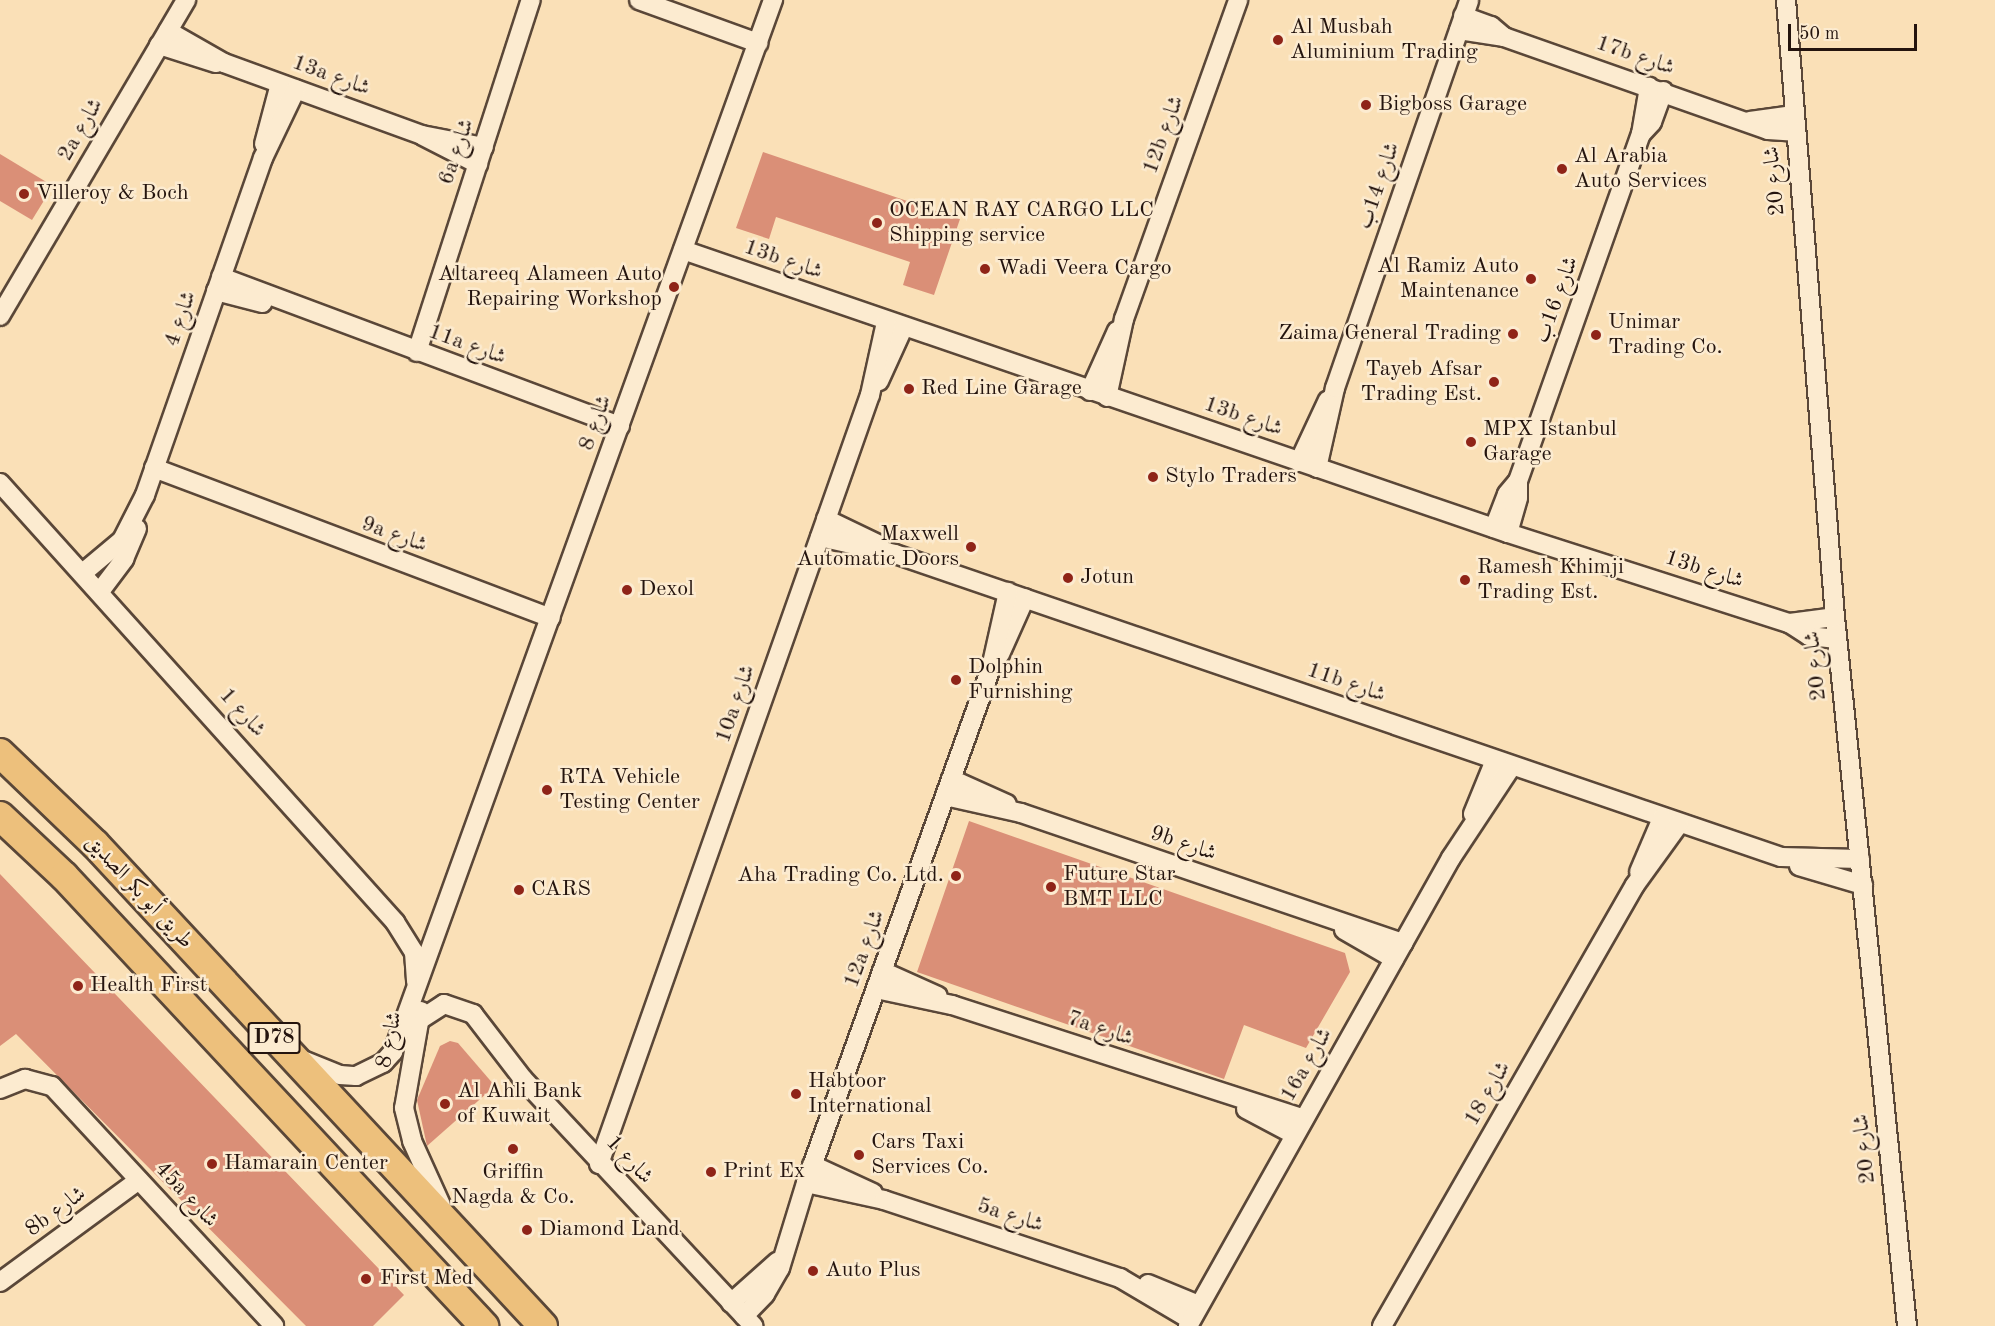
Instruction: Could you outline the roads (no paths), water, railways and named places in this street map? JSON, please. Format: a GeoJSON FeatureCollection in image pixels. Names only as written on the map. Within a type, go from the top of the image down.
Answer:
{"type":"FeatureCollection","features":[{"type":"Feature","properties":{"kind":"main road","name":"طريق أبو بكر الصديق"},"geometry":{"type":"LineString","coordinates":[[0,753],[95,844],[543,1326]]}},
{"type":"Feature","properties":{"kind":"main road","name":"طريق أبو بكر الصديق"},"geometry":{"type":"LineString","coordinates":[[0,816],[64,876],[484,1326]]}},
{"type":"Feature","properties":{"kind":"street","name":"2a شارع"},"geometry":{"type":"LineString","coordinates":[[0,316],[186,0]]}},
{"type":"Feature","properties":{"kind":"street","name":"6a شارع"},"geometry":{"type":"LineString","coordinates":[[410,350],[519,47],[531,0]]}},
{"type":"Feature","properties":{"kind":"street","name":"6a شارع"},"geometry":{"type":"LineString","coordinates":[[519,47],[544,0]]}},
{"type":"Feature","properties":{"kind":"street"},"geometry":{"type":"LineString","coordinates":[[639,0],[758,43]]}},
{"type":"Feature","properties":{"kind":"street","name":"شارع 8"},"geometry":{"type":"LineString","coordinates":[[288,1053],[340,1075],[370,1071],[393,1052],[464,862],[774,0]]}},
{"type":"Feature","properties":{"kind":"street","name":"12b شارع"},"geometry":{"type":"LineString","coordinates":[[1098,394],[1238,0]]}},
{"type":"Feature","properties":{"kind":"street","name":"شارع 20"},"geometry":{"type":"LineString","coordinates":[[1786,0],[1794,124],[1837,639],[1907,1326]]}},
{"type":"Feature","properties":{"kind":"street","name":"17b شارع"},"geometry":{"type":"LineString","coordinates":[[1464,15],[1503,37],[1750,121],[1768,130],[1794,124]]}},
{"type":"Feature","properties":{"kind":"street","name":"شارع 14ب"},"geometry":{"type":"LineString","coordinates":[[1317,468],[1335,388],[1464,15]]}},
{"type":"Feature","properties":{"kind":"street","name":"13a شارع"},"geometry":{"type":"LineString","coordinates":[[163,38],[289,87],[481,155]]}},
{"type":"Feature","properties":{"kind":"street","name":"شارع 4"},"geometry":{"type":"LineString","coordinates":[[101,590],[129,549],[149,482],[289,87]]}},
{"type":"Feature","properties":{"kind":"street","name":"شارع 16ب"},"geometry":{"type":"LineString","coordinates":[[1501,530],[1518,497],[1518,481],[1641,134],[1640,118],[1656,89]]}},
{"type":"Feature","properties":{"kind":"street","name":"13b شارع"},"geometry":{"type":"LineString","coordinates":[[683,250],[903,328],[1299,462],[1789,623],[1809,636],[1837,639]]}},
{"type":"Feature","properties":{"kind":"street","name":"11a شارع"},"geometry":{"type":"LineString","coordinates":[[219,284],[296,308],[620,426]]}},
{"type":"Feature","properties":{"kind":"street","name":"10a شارع"},"geometry":{"type":"LineString","coordinates":[[870,395],[886,322]]}},
{"type":"Feature","properties":{"kind":"street","name":"10a شارع"},"geometry":{"type":"LineString","coordinates":[[599,1164],[870,395],[903,328]]}},
{"type":"Feature","properties":{"kind":"street","name":"شارع 14ب"},"geometry":{"type":"LineString","coordinates":[[1299,462],[1335,388]]}},
{"type":"Feature","properties":{"kind":"street","name":"شارع 4"},"geometry":{"type":"LineString","coordinates":[[84,572],[122,540],[149,482]]}},
{"type":"Feature","properties":{"kind":"street","name":"9a شارع"},"geometry":{"type":"LineString","coordinates":[[149,482],[219,496],[551,618]]}},
{"type":"Feature","properties":{"kind":"street","name":"شارع 1"},"geometry":{"type":"LineString","coordinates":[[0,483],[101,590],[400,928],[414,952],[416,992]]}},
{"type":"Feature","properties":{"kind":"street","name":"11b شارع"},"geometry":{"type":"LineString","coordinates":[[826,519],[895,554]]}},
{"type":"Feature","properties":{"kind":"street","name":"11b شارع"},"geometry":{"type":"LineString","coordinates":[[820,537],[895,554],[1670,821],[1863,885]]}},
{"type":"Feature","properties":{"kind":"street","name":"12a شارع"},"geometry":{"type":"LineString","coordinates":[[749,1321],[771,1286],[812,1165],[1017,595]]}},
{"type":"Feature","properties":{"kind":"street","name":"13b شارع"},"geometry":{"type":"LineString","coordinates":[[1789,623],[1835,617]]}},
{"type":"Feature","properties":{"kind":"street","name":"16a شارع"},"geometry":{"type":"LineString","coordinates":[[1193,1317],[1504,763]]}},
{"type":"Feature","properties":{"kind":"street","name":"9b شارع"},"geometry":{"type":"LineString","coordinates":[[951,779],[1021,813]]}},
{"type":"Feature","properties":{"kind":"street","name":"9b شارع"},"geometry":{"type":"LineString","coordinates":[[945,796],[1021,813],[1330,920],[1399,951]]}},
{"type":"Feature","properties":{"kind":"street","name":"شارع 18"},"geometry":{"type":"LineString","coordinates":[[1382,1326],[1670,821]]}},
{"type":"Feature","properties":{"kind":"street","name":"11b شارع"},"geometry":{"type":"LineString","coordinates":[[1781,857],[1860,859]]}},
{"type":"Feature","properties":{"kind":"street","name":"شارع 8"},"geometry":{"type":"LineString","coordinates":[[449,1224],[412,1141],[404,1108],[418,1021],[464,862]]}},
{"type":"Feature","properties":{"kind":"street","name":"7a شارع"},"geometry":{"type":"LineString","coordinates":[[882,971],[952,1005]]}},
{"type":"Feature","properties":{"kind":"street","name":"7a شارع"},"geometry":{"type":"LineString","coordinates":[[876,989],[952,1005],[1232,1099],[1299,1127]]}},
{"type":"Feature","properties":{"kind":"street","name":"شارع 1"},"geometry":{"type":"LineString","coordinates":[[418,1021],[444,1004],[473,1014],[523,1079],[599,1164],[749,1321]]}},
{"type":"Feature","properties":{"kind":"street","name":"45a شارع"},"geometry":{"type":"LineString","coordinates":[[0,1089],[11,1082],[40,1080],[63,1096],[274,1326]]}},
{"type":"Feature","properties":{"kind":"street","name":"5a شارع"},"geometry":{"type":"LineString","coordinates":[[812,1165],[884,1200]]}},
{"type":"Feature","properties":{"kind":"street","name":"8b شارع"},"geometry":{"type":"LineString","coordinates":[[0,1282],[139,1180]]}},
{"type":"Feature","properties":{"kind":"street","name":"5a شارع"},"geometry":{"type":"LineString","coordinates":[[806,1183],[884,1200],[1120,1278],[1158,1286],[1193,1317]]}},
{"type":"Feature","properties":{"kind":"street","name":"12a شارع"},"geometry":{"type":"LineString","coordinates":[[731,1303],[767,1273],[785,1248]]}},
{"type":"Feature","properties":{"kind":"street"},"geometry":{"type":"LineString","coordinates":[[452,1292],[460,1326]]}},
{"type":"Feature","properties":{"kind":"place","name":"Al Musbah Aluminium Trading"},"geometry":{"type":"Point","coordinates":[1278,40]}},
{"type":"Feature","properties":{"kind":"place","name":"Bigboss Garage"},"geometry":{"type":"Point","coordinates":[1366,105]}},
{"type":"Feature","properties":{"kind":"place","name":"Al Arabia Auto Services"},"geometry":{"type":"Point","coordinates":[1562,169]}},
{"type":"Feature","properties":{"kind":"place","name":"Villeroy & Boch"},"geometry":{"type":"Point","coordinates":[24,194]}},
{"type":"Feature","properties":{"kind":"place","name":"OCEAN RAY CARGO LLC Shipping service"},"geometry":{"type":"Point","coordinates":[877,223]}},
{"type":"Feature","properties":{"kind":"place","name":"Wadi Veera Cargo"},"geometry":{"type":"Point","coordinates":[985,269]}},
{"type":"Feature","properties":{"kind":"place","name":"Al Ramiz Auto Maintenance"},"geometry":{"type":"Point","coordinates":[1531,279]}},
{"type":"Feature","properties":{"kind":"place","name":"Altareeq Alameen Auto Repairing Workshop"},"geometry":{"type":"Point","coordinates":[674,287]}},
{"type":"Feature","properties":{"kind":"place","name":"Zaima General Trading"},"geometry":{"type":"Point","coordinates":[1513,334]}},
{"type":"Feature","properties":{"kind":"place","name":"Unimar Trading Co."},"geometry":{"type":"Point","coordinates":[1596,335]}},
{"type":"Feature","properties":{"kind":"place","name":"Tayeb Afsar Trading Est."},"geometry":{"type":"Point","coordinates":[1494,382]}},
{"type":"Feature","properties":{"kind":"place","name":"Red Line Garage"},"geometry":{"type":"Point","coordinates":[909,389]}},
{"type":"Feature","properties":{"kind":"place","name":"MPX Istanbul Garage"},"geometry":{"type":"Point","coordinates":[1471,442]}},
{"type":"Feature","properties":{"kind":"place","name":"Stylo Traders"},"geometry":{"type":"Point","coordinates":[1153,477]}},
{"type":"Feature","properties":{"kind":"place","name":"Maxwell Automatic Doors"},"geometry":{"type":"Point","coordinates":[971,547]}},
{"type":"Feature","properties":{"kind":"place","name":"Jotun"},"geometry":{"type":"Point","coordinates":[1068,578]}},
{"type":"Feature","properties":{"kind":"place","name":"Ramesh Khimji Trading Est."},"geometry":{"type":"Point","coordinates":[1465,580]}},
{"type":"Feature","properties":{"kind":"place","name":"Dexol"},"geometry":{"type":"Point","coordinates":[627,590]}},
{"type":"Feature","properties":{"kind":"place","name":"Dolphin Furnishing"},"geometry":{"type":"Point","coordinates":[956,680]}},
{"type":"Feature","properties":{"kind":"place","name":"RTA Vehicle Testing Center"},"geometry":{"type":"Point","coordinates":[547,790]}},
{"type":"Feature","properties":{"kind":"place","name":"Aha Trading Co. Ltd."},"geometry":{"type":"Point","coordinates":[956,876]}},
{"type":"Feature","properties":{"kind":"place","name":"Future Star BMT LLC"},"geometry":{"type":"Point","coordinates":[1051,887]}},
{"type":"Feature","properties":{"kind":"place","name":"CARS"},"geometry":{"type":"Point","coordinates":[519,890]}},
{"type":"Feature","properties":{"kind":"place","name":"Health First"},"geometry":{"type":"Point","coordinates":[78,986]}},
{"type":"Feature","properties":{"kind":"place","name":"Habtoor International"},"geometry":{"type":"Point","coordinates":[796,1094]}},
{"type":"Feature","properties":{"kind":"place","name":"Al Ahli Bank of Kuwait"},"geometry":{"type":"Point","coordinates":[445,1104]}},
{"type":"Feature","properties":{"kind":"place","name":"Griffin Nagda & Co."},"geometry":{"type":"Point","coordinates":[513,1149]}},
{"type":"Feature","properties":{"kind":"place","name":"Cars Taxi Services Co."},"geometry":{"type":"Point","coordinates":[859,1155]}},
{"type":"Feature","properties":{"kind":"place","name":"Hamarain Center"},"geometry":{"type":"Point","coordinates":[212,1164]}},
{"type":"Feature","properties":{"kind":"place","name":"Print Ex"},"geometry":{"type":"Point","coordinates":[711,1172]}},
{"type":"Feature","properties":{"kind":"place","name":"Diamond Land"},"geometry":{"type":"Point","coordinates":[527,1230]}},
{"type":"Feature","properties":{"kind":"place","name":"Auto Plus"},"geometry":{"type":"Point","coordinates":[813,1271]}},
{"type":"Feature","properties":{"kind":"place","name":"First Med"},"geometry":{"type":"Point","coordinates":[366,1279]}}]}
